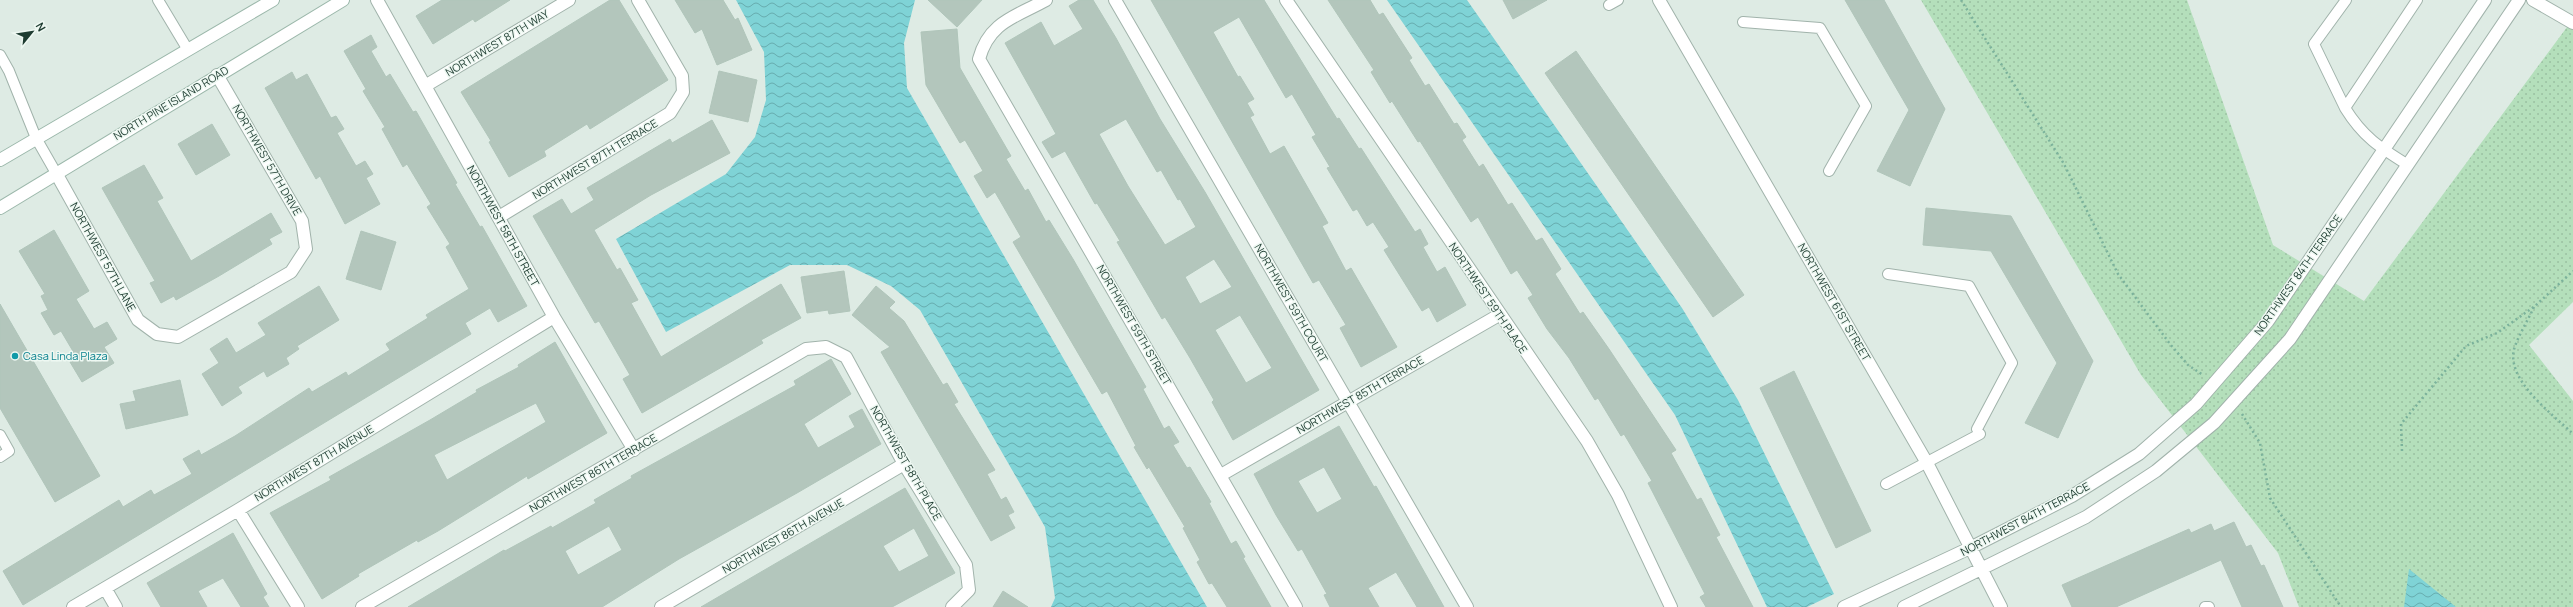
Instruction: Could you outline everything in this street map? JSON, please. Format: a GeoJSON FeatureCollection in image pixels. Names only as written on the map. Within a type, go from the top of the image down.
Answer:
{"type":"FeatureCollection","features":[{"type":"Feature","properties":{"kind":"street"},"geometry":{"type":"LineString","coordinates":[[0,160],[273,0]]}},
{"type":"Feature","properties":{"kind":"street","name":"NORTH PINE ISLAND ROAD"},"geometry":{"type":"LineString","coordinates":[[0,208],[217,75],[343,0]]}},
{"type":"Feature","properties":{"kind":"street","name":"NORTHWEST 58TH STREET"},"geometry":{"type":"LineString","coordinates":[[377,0],[554,317],[634,450]]}},
{"type":"Feature","properties":{"kind":"street","name":"NORTHWEST 87TH WAY"},"geometry":{"type":"LineString","coordinates":[[425,86],[569,0]]}},
{"type":"Feature","properties":{"kind":"street","name":"NORTHWEST 87TH TERRACE"},"geometry":{"type":"LineString","coordinates":[[499,217],[670,113],[683,92],[682,76],[638,0]]}},
{"type":"Feature","properties":{"kind":"street","name":"NORTHWEST 59TH STREET"},"geometry":{"type":"LineString","coordinates":[[1046,0],[994,28],[983,43],[979,59],[1296,607]]}},
{"type":"Feature","properties":{"kind":"street","name":"NORTHWEST 59TH COURT"},"geometry":{"type":"LineString","coordinates":[[1115,0],[1467,607]]}},
{"type":"Feature","properties":{"kind":"street","name":"NORTHWEST 59TH PLACE"},"geometry":{"type":"LineString","coordinates":[[1286,0],[1587,441],[1618,494],[1671,607]]}},
{"type":"Feature","properties":{"kind":"street","name":"NORTHWEST 61ST STREET"},"geometry":{"type":"LineString","coordinates":[[1659,0],[1927,463],[1972,547],[2001,607]]}},
{"type":"Feature","properties":{"kind":"street","name":"NORTHWEST 84TH TERRACE"},"geometry":{"type":"LineString","coordinates":[[1844,607],[1972,547],[2072,496],[2139,454],[2196,404],[2268,321],[2485,0]]}},
{"type":"Feature","properties":{"kind":"street"},"geometry":{"type":"LineString","coordinates":[[1904,607],[2086,517],[2156,471],[2214,423],[2290,339],[2519,0]]}},
{"type":"Feature","properties":{"kind":"street"},"geometry":{"type":"LineString","coordinates":[[2533,0],[2573,23]]}},
{"type":"Feature","properties":{"kind":"street","name":"NORTHWEST 57TH DRIVE"},"geometry":{"type":"LineString","coordinates":[[157,334],[178,337],[291,272],[306,249],[302,221],[217,75]]}},
{"type":"Feature","properties":{"kind":"street","name":"NORTHWEST 57TH LANE"},"geometry":{"type":"LineString","coordinates":[[56,173],[138,320],[157,334]]}},
{"type":"Feature","properties":{"kind":"street","name":"NORTHWEST 85TH TERRACE"},"geometry":{"type":"LineString","coordinates":[[1221,475],[1499,314]]}},
{"type":"Feature","properties":{"kind":"street","name":"NORTHWEST 87TH AVENUE"},"geometry":{"type":"LineString","coordinates":[[73,607],[238,510],[554,317]]}},
{"type":"Feature","properties":{"kind":"street","name":"NORTHWEST 86TH TERRACE"},"geometry":{"type":"LineString","coordinates":[[362,607],[806,349],[826,347]]}},
{"type":"Feature","properties":{"kind":"street","name":"NORTHWEST 58TH PLACE"},"geometry":{"type":"LineString","coordinates":[[826,347],[846,357],[904,464],[966,565],[969,590],[952,607]]}},
{"type":"Feature","properties":{"kind":"street","name":"NORTHWEST 86TH AVENUE"},"geometry":{"type":"LineString","coordinates":[[661,607],[904,464]]}},
{"type":"Feature","properties":{"kind":"street"},"geometry":{"type":"LineString","coordinates":[[238,510],[298,607]]}},
{"type":"Feature","properties":{"kind":"street"},"geometry":{"type":"LineString","coordinates":[[105,588],[116,607]]}},
{"type":"Feature","properties":{"kind":"lane"},"geometry":{"type":"LineString","coordinates":[[158,0],[188,50]]}},
{"type":"Feature","properties":{"kind":"lane"},"geometry":{"type":"LineString","coordinates":[[1609,5],[1618,0]]}},
{"type":"Feature","properties":{"kind":"lane"},"geometry":{"type":"LineString","coordinates":[[2346,0],[2314,44],[2345,108],[2358,129],[2384,150],[2408,165]]}},
{"type":"Feature","properties":{"kind":"lane"},"geometry":{"type":"LineString","coordinates":[[2345,108],[2417,0]]}},
{"type":"Feature","properties":{"kind":"lane"},"geometry":{"type":"LineString","coordinates":[[1743,22],[1820,28],[1866,106],[1829,171]]}},
{"type":"Feature","properties":{"kind":"lane"},"geometry":{"type":"LineString","coordinates":[[0,55],[9,70],[36,138],[56,173]]}},
{"type":"Feature","properties":{"kind":"lane"},"geometry":{"type":"LineString","coordinates":[[1886,484],[1927,463],[1978,432],[2012,363],[1969,286],[1888,274]]}},
{"type":"Feature","properties":{"kind":"lane"},"geometry":{"type":"LineString","coordinates":[[0,435],[9,451],[0,457]]}},
{"type":"Feature","properties":{"kind":"path"},"geometry":{"type":"LineString","coordinates":[[1961,0],[2064,164],[2088,217]]}},
{"type":"Feature","properties":{"kind":"path"},"geometry":{"type":"LineString","coordinates":[[2402,451],[2401,424],[2466,346],[2497,333],[2535,306],[2573,271]]}},
{"type":"Feature","properties":{"kind":"path"},"geometry":{"type":"LineString","coordinates":[[2535,306],[2514,347],[2516,372],[2535,399],[2573,434]]}},
{"type":"Feature","properties":{"kind":"green space"},"geometry":{"type":"Polygon","coordinates":[[[1921,0],[2187,0],[2273,245],[2364,301],[2573,19],[2573,302],[2529,345],[2573,401],[2573,607],[2299,607],[2278,553],[2141,375],[1921,0]]]}},
{"type":"Feature","properties":{"kind":"water"},"geometry":{"type":"Polygon","coordinates":[[[736,0],[915,0],[904,43],[907,88],[1207,607],[1051,607],[1055,598],[1045,527],[920,310],[891,286],[847,265],[790,265],[666,332],[616,239],[726,174],[755,137],[766,100],[764,52],[736,0]]]}},
{"type":"Feature","properties":{"kind":"water"},"geometry":{"type":"Polygon","coordinates":[[[1387,0],[1467,0],[1682,308],[1738,400],[1834,594],[1807,607],[1767,607],[1675,415],[1387,0]]]}},
{"type":"Feature","properties":{"kind":"water"},"geometry":{"type":"Polygon","coordinates":[[[2409,569],[2456,607],[2404,607],[2409,569]]]}},
{"type":"Feature","properties":{"kind":"building"},"geometry":{"type":"Polygon","coordinates":[[[442,0],[510,0],[475,22],[473,19],[433,44],[416,16],[442,0]]]}},
{"type":"Feature","properties":{"kind":"building"},"geometry":{"type":"Polygon","coordinates":[[[610,0],[619,0],[668,80],[590,129],[587,124],[544,151],[546,156],[509,177],[489,142],[491,141],[461,92],[610,0]]]}},
{"type":"Feature","properties":{"kind":"building"},"geometry":{"type":"Polygon","coordinates":[[[675,0],[723,0],[735,20],[738,18],[752,50],[717,65],[702,29],[695,33],[675,0]]]}},
{"type":"Feature","properties":{"kind":"building"},"geometry":{"type":"Polygon","coordinates":[[[928,0],[982,0],[957,27],[928,0]]]}},
{"type":"Feature","properties":{"kind":"building"},"geometry":{"type":"Polygon","coordinates":[[[1079,0],[1093,0],[1116,38],[1160,119],[1205,192],[1319,390],[1233,440],[1212,402],[1214,400],[1190,358],[1165,317],[1162,319],[1117,242],[1120,241],[1097,203],[1095,204],[1065,151],[1052,158],[1042,142],[1056,134],[1005,43],[1041,22],[1054,46],[1083,29],[1069,6],[1079,0]],[[1126,119],[1099,134],[1128,186],[1165,245],[1196,227],[1180,199],[1178,200],[1161,170],[1157,172],[1126,119]],[[1214,259],[1185,277],[1200,304],[1232,287],[1214,259]],[[1240,315],[1215,330],[1246,383],[1272,368],[1240,315]]]}},
{"type":"Feature","properties":{"kind":"building"},"geometry":{"type":"Polygon","coordinates":[[[1151,0],[1264,0],[1337,119],[1339,118],[1359,149],[1361,148],[1415,232],[1420,229],[1428,244],[1423,247],[1437,272],[1445,267],[1466,305],[1437,322],[1429,307],[1422,311],[1384,250],[1389,247],[1373,222],[1367,226],[1357,209],[1353,211],[1327,168],[1330,167],[1312,137],[1316,135],[1292,94],[1286,98],[1239,17],[1213,32],[1238,77],[1240,76],[1254,99],[1247,103],[1254,115],[1250,117],[1270,154],[1284,146],[1328,223],[1322,226],[1346,271],[1351,268],[1397,347],[1361,367],[1340,328],[1346,325],[1319,280],[1313,283],[1151,0]]]}},
{"type":"Feature","properties":{"kind":"building"},"geometry":{"type":"Polygon","coordinates":[[[1328,0],[1370,0],[1379,15],[1383,13],[1412,58],[1409,60],[1425,86],[1429,84],[1454,124],[1457,123],[1466,137],[1462,140],[1479,167],[1483,164],[1508,205],[1512,203],[1536,241],[1542,238],[1561,269],[1555,274],[1580,314],[1583,312],[1676,450],[1671,453],[1697,500],[1701,498],[1720,535],[1716,537],[1753,607],[1706,607],[1700,597],[1705,594],[1648,483],[1652,481],[1624,434],[1621,436],[1598,398],[1595,400],[1569,358],[1547,329],[1528,298],[1533,295],[1517,270],[1511,274],[1478,217],[1471,222],[1420,141],[1418,142],[1392,101],[1390,103],[1371,72],[1374,70],[1328,0]]]}},
{"type":"Feature","properties":{"kind":"building"},"geometry":{"type":"Polygon","coordinates":[[[1503,0],[1547,0],[1513,19],[1503,0]]]}},
{"type":"Feature","properties":{"kind":"building"},"geometry":{"type":"Polygon","coordinates":[[[1845,0],[1884,0],[1945,109],[1910,186],[1877,171],[1909,110],[1845,0]]]}},
{"type":"Feature","properties":{"kind":"building"},"geometry":{"type":"Polygon","coordinates":[[[957,29],[960,68],[1011,156],[1006,159],[1025,191],[1028,189],[1046,222],[1049,220],[1073,259],[1146,387],[1143,389],[1164,429],[1169,426],[1179,442],[1173,445],[1187,468],[1190,467],[1211,502],[1209,503],[1231,544],[1236,541],[1245,557],[1243,558],[1271,607],[1227,607],[1212,583],[1209,584],[1197,562],[1200,560],[1183,528],[1185,527],[1149,467],[1147,469],[1134,447],[1136,446],[1107,391],[1102,394],[1013,242],[1021,237],[995,192],[987,198],[974,176],[983,171],[965,140],[960,143],[926,85],[921,32],[957,29]]]}},
{"type":"Feature","properties":{"kind":"building"},"geometry":{"type":"Polygon","coordinates":[[[371,35],[377,47],[371,51],[386,77],[390,74],[413,112],[416,111],[457,183],[455,184],[480,227],[482,226],[527,306],[498,322],[490,308],[465,323],[471,334],[23,605],[3,571],[119,500],[123,507],[151,490],[154,495],[192,474],[183,459],[199,450],[201,455],[235,436],[309,388],[312,392],[346,372],[348,376],[390,350],[386,344],[428,318],[426,315],[469,289],[446,247],[450,244],[427,207],[431,204],[407,164],[403,167],[382,129],[385,127],[363,91],[366,89],[344,51],[371,35]]]}},
{"type":"Feature","properties":{"kind":"building"},"geometry":{"type":"Polygon","coordinates":[[[1576,51],[1744,295],[1713,317],[1545,73],[1576,51]]]}},
{"type":"Feature","properties":{"kind":"building"},"geometry":{"type":"Polygon","coordinates":[[[719,71],[757,80],[748,122],[709,113],[719,71]]]}},
{"type":"Feature","properties":{"kind":"building"},"geometry":{"type":"Polygon","coordinates":[[[292,72],[296,80],[307,74],[331,118],[336,116],[344,129],[337,133],[356,166],[365,161],[373,174],[366,178],[380,204],[345,224],[320,176],[316,179],[265,88],[292,72]]]}},
{"type":"Feature","properties":{"kind":"building"},"geometry":{"type":"Polygon","coordinates":[[[712,120],[730,153],[651,195],[594,230],[617,270],[620,268],[638,300],[631,303],[661,357],[781,284],[801,318],[761,340],[763,343],[642,413],[623,379],[630,375],[599,321],[595,323],[533,216],[562,199],[571,214],[594,200],[587,188],[670,139],[672,143],[712,120]]]}},
{"type":"Feature","properties":{"kind":"building"},"geometry":{"type":"Polygon","coordinates":[[[212,124],[230,155],[196,175],[178,144],[212,124]]]}},
{"type":"Feature","properties":{"kind":"building"},"geometry":{"type":"Polygon","coordinates":[[[144,165],[163,198],[157,201],[191,261],[271,213],[282,232],[269,239],[272,244],[219,276],[176,300],[174,296],[161,303],[150,283],[155,281],[102,188],[144,165]]]}},
{"type":"Feature","properties":{"kind":"building"},"geometry":{"type":"Polygon","coordinates":[[[1926,208],[2011,216],[2093,361],[2058,438],[2025,423],[2057,363],[1991,251],[1923,245],[1926,208]]]}},
{"type":"Feature","properties":{"kind":"building"},"geometry":{"type":"Polygon","coordinates":[[[54,230],[89,291],[76,299],[94,329],[107,322],[117,339],[104,347],[114,363],[82,382],[70,362],[77,358],[61,331],[54,335],[41,313],[48,310],[41,296],[45,294],[19,251],[54,230]]]}},
{"type":"Feature","properties":{"kind":"building"},"geometry":{"type":"Polygon","coordinates":[[[361,231],[396,242],[381,290],[346,279],[361,231]]]}},
{"type":"Feature","properties":{"kind":"building"},"geometry":{"type":"Polygon","coordinates":[[[844,271],[850,311],[829,314],[828,310],[807,313],[801,277],[844,271]]]}},
{"type":"Feature","properties":{"kind":"building"},"geometry":{"type":"Polygon","coordinates":[[[319,286],[339,320],[297,346],[299,349],[286,358],[289,364],[267,377],[264,371],[238,387],[242,393],[222,406],[202,374],[219,363],[210,349],[227,338],[236,353],[266,335],[258,323],[319,286]]]}},
{"type":"Feature","properties":{"kind":"building"},"geometry":{"type":"Polygon","coordinates":[[[876,286],[895,302],[889,308],[904,321],[943,385],[947,383],[958,402],[954,404],[995,470],[987,474],[1001,500],[1006,497],[1014,512],[1008,515],[1015,528],[991,541],[881,352],[890,347],[852,315],[876,286]]]}},
{"type":"Feature","properties":{"kind":"building","name":"Casa Linda Plaza"},"geometry":{"type":"Polygon","coordinates":[[[0,304],[100,476],[55,502],[0,408],[0,304]]]}},
{"type":"Feature","properties":{"kind":"building"},"geometry":{"type":"Polygon","coordinates":[[[555,342],[607,433],[528,479],[527,476],[438,531],[418,542],[417,540],[358,574],[359,576],[322,599],[270,513],[331,480],[329,477],[430,420],[477,392],[476,390],[519,367],[518,365],[555,342]],[[536,403],[434,455],[447,480],[546,422],[536,403]]]}},
{"type":"Feature","properties":{"kind":"building"},"geometry":{"type":"Polygon","coordinates":[[[831,359],[851,394],[804,424],[818,448],[855,427],[849,416],[862,409],[881,444],[679,559],[602,607],[408,607],[504,550],[505,551],[551,526],[552,528],[596,503],[594,500],[632,478],[631,476],[796,385],[794,381],[831,359]],[[609,526],[565,551],[578,575],[622,550],[609,526]]]}},
{"type":"Feature","properties":{"kind":"building"},"geometry":{"type":"Polygon","coordinates":[[[1794,371],[1871,531],[1836,548],[1760,388],[1794,371]]]}},
{"type":"Feature","properties":{"kind":"building"},"geometry":{"type":"Polygon","coordinates":[[[180,380],[188,415],[126,429],[120,404],[136,401],[133,391],[180,380]]]}},
{"type":"Feature","properties":{"kind":"building"},"geometry":{"type":"Polygon","coordinates":[[[1339,426],[1374,487],[1376,486],[1444,607],[1417,607],[1396,572],[1368,588],[1379,607],[1330,607],[1324,595],[1327,594],[1302,549],[1298,551],[1276,515],[1254,474],[1339,426]],[[1324,467],[1298,481],[1317,513],[1342,499],[1324,467]]]}},
{"type":"Feature","properties":{"kind":"building"},"geometry":{"type":"Polygon","coordinates":[[[905,488],[955,573],[892,607],[701,607],[905,488]],[[914,528],[883,546],[899,572],[929,556],[914,528]]]}},
{"type":"Feature","properties":{"kind":"building"},"geometry":{"type":"Polygon","coordinates":[[[2234,522],[2246,547],[2251,545],[2261,566],[2264,565],[2283,607],[2242,607],[2221,560],[2116,607],[2072,607],[2062,585],[2189,529],[2191,533],[2211,524],[2214,531],[2234,522]]]}},
{"type":"Feature","properties":{"kind":"building"},"geometry":{"type":"Polygon","coordinates":[[[233,533],[267,594],[263,597],[269,607],[241,607],[223,578],[198,591],[207,607],[161,607],[147,583],[233,533]]]}},
{"type":"Feature","properties":{"kind":"building"},"geometry":{"type":"Polygon","coordinates":[[[1003,591],[1028,607],[993,607],[1003,591]]]}},
{"type":"Feature","properties":{"kind":"place","name":"Casa Linda Plaza"},"geometry":{"type":"Point","coordinates":[15,356]}}]}
